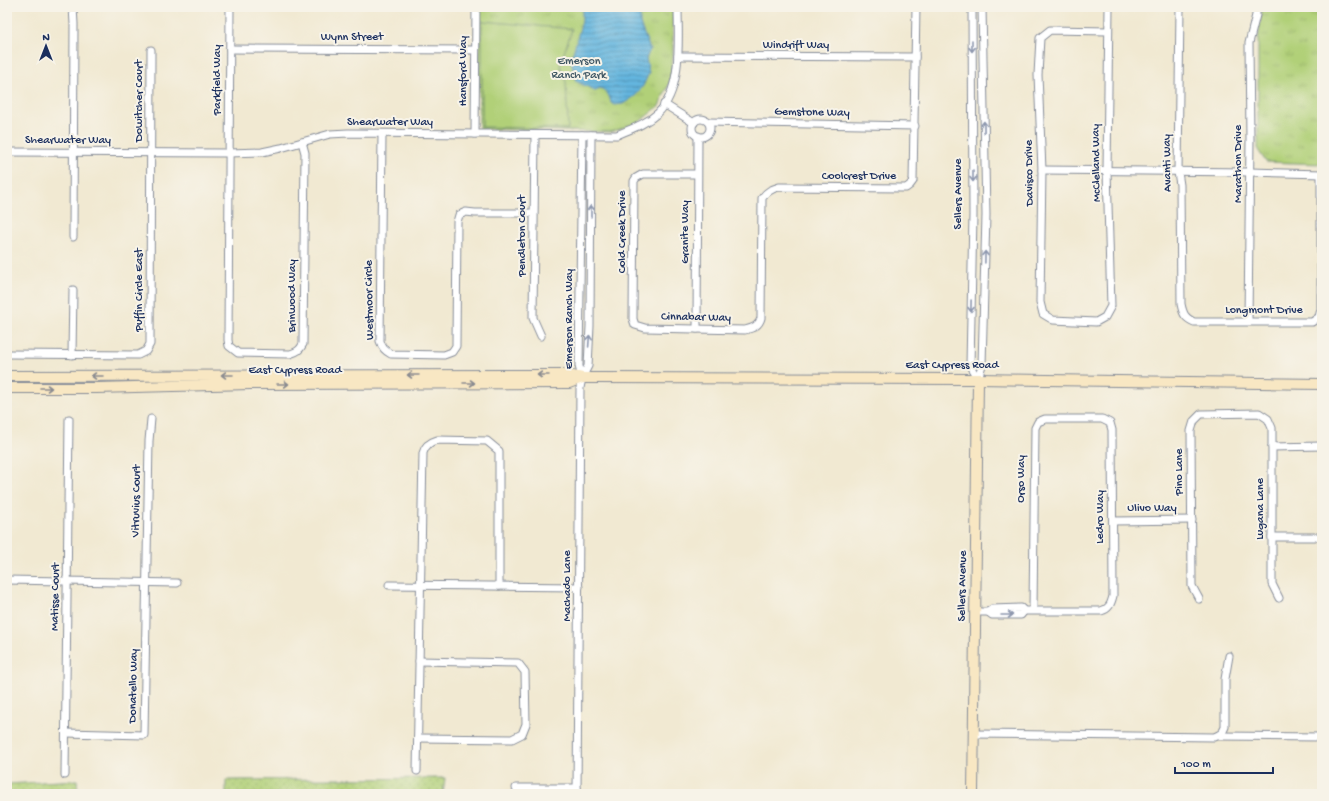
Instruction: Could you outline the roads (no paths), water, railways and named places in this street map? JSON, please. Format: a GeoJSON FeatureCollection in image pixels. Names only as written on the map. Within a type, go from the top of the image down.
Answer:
{"type":"FeatureCollection","features":[{"type":"Feature","properties":{"kind":"street"},"geometry":{"type":"LineString","coordinates":[[73,7],[73,237]]}},
{"type":"Feature","properties":{"kind":"street","name":"Parkfield Way"},"geometry":{"type":"LineString","coordinates":[[229,153],[230,7]]}},
{"type":"Feature","properties":{"kind":"street","name":"Hansford Way"},"geometry":{"type":"LineString","coordinates":[[475,134],[476,7]]}},
{"type":"Feature","properties":{"kind":"street","name":"Shearwater Way"},"geometry":{"type":"LineString","coordinates":[[7,152],[262,152],[330,134],[617,135],[637,127],[658,113],[670,96],[677,72],[678,7]]}},
{"type":"Feature","properties":{"kind":"street","name":"Coolcrest Drive"},"geometry":{"type":"LineString","coordinates":[[756,327],[760,323],[761,318],[762,198],[765,194],[770,190],[779,187],[906,188],[910,186],[914,176],[916,7]]}},
{"type":"Feature","properties":{"kind":"street","name":"Sellers Avenue"},"geometry":{"type":"LineString","coordinates":[[972,7],[973,215],[970,366],[978,379]]}},
{"type":"Feature","properties":{"kind":"street","name":"Sellers Avenue"},"geometry":{"type":"LineString","coordinates":[[972,794],[978,379],[982,365],[986,215],[982,7]]}},
{"type":"Feature","properties":{"kind":"street","name":"McClelland Way"},"geometry":{"type":"LineString","coordinates":[[1105,317],[1111,306],[1109,187],[1107,171],[1109,7]]}},
{"type":"Feature","properties":{"kind":"street","name":"Avanti Way"},"geometry":{"type":"LineString","coordinates":[[1180,7],[1178,172],[1180,185],[1181,304],[1182,312],[1186,318]]}},
{"type":"Feature","properties":{"kind":"street","name":"Marathon Drive"},"geometry":{"type":"LineString","coordinates":[[1248,321],[1250,172],[1249,43],[1256,15],[1256,7]]}},
{"type":"Feature","properties":{"kind":"street","name":"Davisco Drive"},"geometry":{"type":"LineString","coordinates":[[1105,317],[1096,322],[1053,320],[1043,314],[1040,302],[1042,170],[1038,75],[1040,38],[1050,30],[1108,31]]}},
{"type":"Feature","properties":{"kind":"street","name":"Wynn Street"},"geometry":{"type":"LineString","coordinates":[[230,49],[475,50]]}},
{"type":"Feature","properties":{"kind":"street","name":"Dowitcher Court"},"geometry":{"type":"LineString","coordinates":[[151,50],[151,152]]}},
{"type":"Feature","properties":{"kind":"street","name":"Windrift Way"},"geometry":{"type":"LineString","coordinates":[[678,56],[915,57]]}},
{"type":"Feature","properties":{"kind":"street"},"geometry":{"type":"LineString","coordinates":[[664,104],[694,123]]}},
{"type":"Feature","properties":{"kind":"street"},"geometry":{"type":"LineString","coordinates":[[698,119],[708,122],[710,128],[708,133],[704,136],[698,136],[693,129],[694,123],[698,119]]}},
{"type":"Feature","properties":{"kind":"street","name":"Gemstone Way"},"geometry":{"type":"LineString","coordinates":[[708,122],[915,126]]}},
{"type":"Feature","properties":{"kind":"street","name":"Westmoor Circle"},"geometry":{"type":"LineString","coordinates":[[382,134],[380,341],[382,347],[391,354],[444,355],[452,352],[456,346],[457,222],[459,215],[466,212],[534,213]]}},
{"type":"Feature","properties":{"kind":"street","name":"Pendleton Court"},"geometry":{"type":"LineString","coordinates":[[535,135],[533,318],[541,336]]}},
{"type":"Feature","properties":{"kind":"street","name":"Emerson Ranch Way"},"geometry":{"type":"LineString","coordinates":[[582,135],[579,366],[582,378]]}},
{"type":"Feature","properties":{"kind":"street","name":"Emerson Ranch Way"},"geometry":{"type":"LineString","coordinates":[[582,378],[588,366],[590,326],[591,135]]}},
{"type":"Feature","properties":{"kind":"street","name":"Granite Way"},"geometry":{"type":"LineString","coordinates":[[696,329],[698,136]]}},
{"type":"Feature","properties":{"kind":"street","name":"Brinwood Way"},"geometry":{"type":"LineString","coordinates":[[229,153],[229,346],[238,353],[243,354],[290,354],[300,349],[304,339],[305,153],[302,142]]}},
{"type":"Feature","properties":{"kind":"street","name":"Puffin Circle East"},"geometry":{"type":"LineString","coordinates":[[7,354],[138,355],[146,351],[150,344],[151,152]]}},
{"type":"Feature","properties":{"kind":"street"},"geometry":{"type":"LineString","coordinates":[[1042,170],[1321,174]]}},
{"type":"Feature","properties":{"kind":"street","name":"Cold Creek Drive"},"geometry":{"type":"LineString","coordinates":[[635,325],[633,319],[634,181],[643,174],[697,174]]}},
{"type":"Feature","properties":{"kind":"street","name":"Longmont Drive"},"geometry":{"type":"LineString","coordinates":[[1186,318],[1194,322],[1312,322],[1319,317],[1321,309],[1321,174]]}},
{"type":"Feature","properties":{"kind":"street"},"geometry":{"type":"LineString","coordinates":[[72,355],[73,290]]}},
{"type":"Feature","properties":{"kind":"street","name":"Cinnabar Way"},"geometry":{"type":"LineString","coordinates":[[635,325],[644,328],[746,330],[756,327]]}},
{"type":"Feature","properties":{"kind":"street","name":"East Cypress Road"},"geometry":{"type":"LineString","coordinates":[[7,376],[568,375],[582,378],[978,379],[1322,384]]}},
{"type":"Feature","properties":{"kind":"street","name":"East Cypress Road"},"geometry":{"type":"LineString","coordinates":[[7,388],[96,388],[258,384],[569,383],[582,378]]}},
{"type":"Feature","properties":{"kind":"street","name":"Machado Lane"},"geometry":{"type":"LineString","coordinates":[[577,791],[580,388],[582,378]]}},
{"type":"Feature","properties":{"kind":"street","name":"Pino Lane"},"geometry":{"type":"LineString","coordinates":[[1199,599],[1192,586],[1191,431],[1194,421],[1201,414],[1259,413],[1268,418]]}},
{"type":"Feature","properties":{"kind":"street","name":"Lugana Lane"},"geometry":{"type":"LineString","coordinates":[[1268,418],[1272,428],[1272,584],[1279,598]]}},
{"type":"Feature","properties":{"kind":"street","name":"Matisse Court"},"geometry":{"type":"LineString","coordinates":[[65,775],[69,419]]}},
{"type":"Feature","properties":{"kind":"street","name":"Vitruvius Court"},"geometry":{"type":"LineString","coordinates":[[147,583],[149,441],[151,419]]}},
{"type":"Feature","properties":{"kind":"street","name":"Orso Way"},"geometry":{"type":"LineString","coordinates":[[1033,611],[1034,428],[1038,422],[1045,419],[1102,419],[1110,423]]}},
{"type":"Feature","properties":{"kind":"street","name":"Ledro Way"},"geometry":{"type":"LineString","coordinates":[[1033,611],[1101,611],[1106,609],[1111,603],[1113,596],[1113,521],[1112,430],[1110,423]]}},
{"type":"Feature","properties":{"kind":"street"},"geometry":{"type":"LineString","coordinates":[[418,771],[422,452],[425,446],[437,440],[487,441],[498,450],[498,586]]}},
{"type":"Feature","properties":{"kind":"street"},"geometry":{"type":"LineString","coordinates":[[1272,446],[1322,446]]}},
{"type":"Feature","properties":{"kind":"street","name":"Ulivo Way"},"geometry":{"type":"LineString","coordinates":[[1113,521],[1192,520]]}},
{"type":"Feature","properties":{"kind":"street"},"geometry":{"type":"LineString","coordinates":[[1272,537],[1322,537]]}},
{"type":"Feature","properties":{"kind":"street"},"geometry":{"type":"LineString","coordinates":[[7,580],[177,583]]}},
{"type":"Feature","properties":{"kind":"street","name":"Donatello Way"},"geometry":{"type":"LineString","coordinates":[[66,733],[144,735],[147,583]]}},
{"type":"Feature","properties":{"kind":"street"},"geometry":{"type":"LineString","coordinates":[[389,585],[579,587]]}},
{"type":"Feature","properties":{"kind":"street"},"geometry":{"type":"LineString","coordinates":[[975,612],[988,612],[992,615],[1022,615],[1024,611],[1033,611]]}},
{"type":"Feature","properties":{"kind":"street"},"geometry":{"type":"LineString","coordinates":[[1218,736],[1224,732],[1225,727],[1225,679],[1229,656]]}},
{"type":"Feature","properties":{"kind":"street"},"geometry":{"type":"LineString","coordinates":[[418,738],[512,739],[522,734],[526,724],[524,672],[518,663],[419,661]]}},
{"type":"Feature","properties":{"kind":"street"},"geometry":{"type":"LineString","coordinates":[[974,734],[1322,737]]}},
{"type":"Feature","properties":{"kind":"street"},"geometry":{"type":"LineString","coordinates":[[516,788],[577,791]]}},
{"type":"Feature","properties":{"kind":"water"},"geometry":{"type":"Polygon","coordinates":[[[584,7],[640,7],[640,24],[650,49],[646,59],[649,73],[643,86],[635,96],[623,104],[614,105],[611,103],[609,95],[606,91],[599,88],[594,91],[576,81],[571,60],[582,21],[582,12],[584,7]]]}},
{"type":"Feature","properties":{"kind":"park label","name":"Emerson Ranch Park"},"geometry":{"type":"Point","coordinates":[579,69]}}]}
